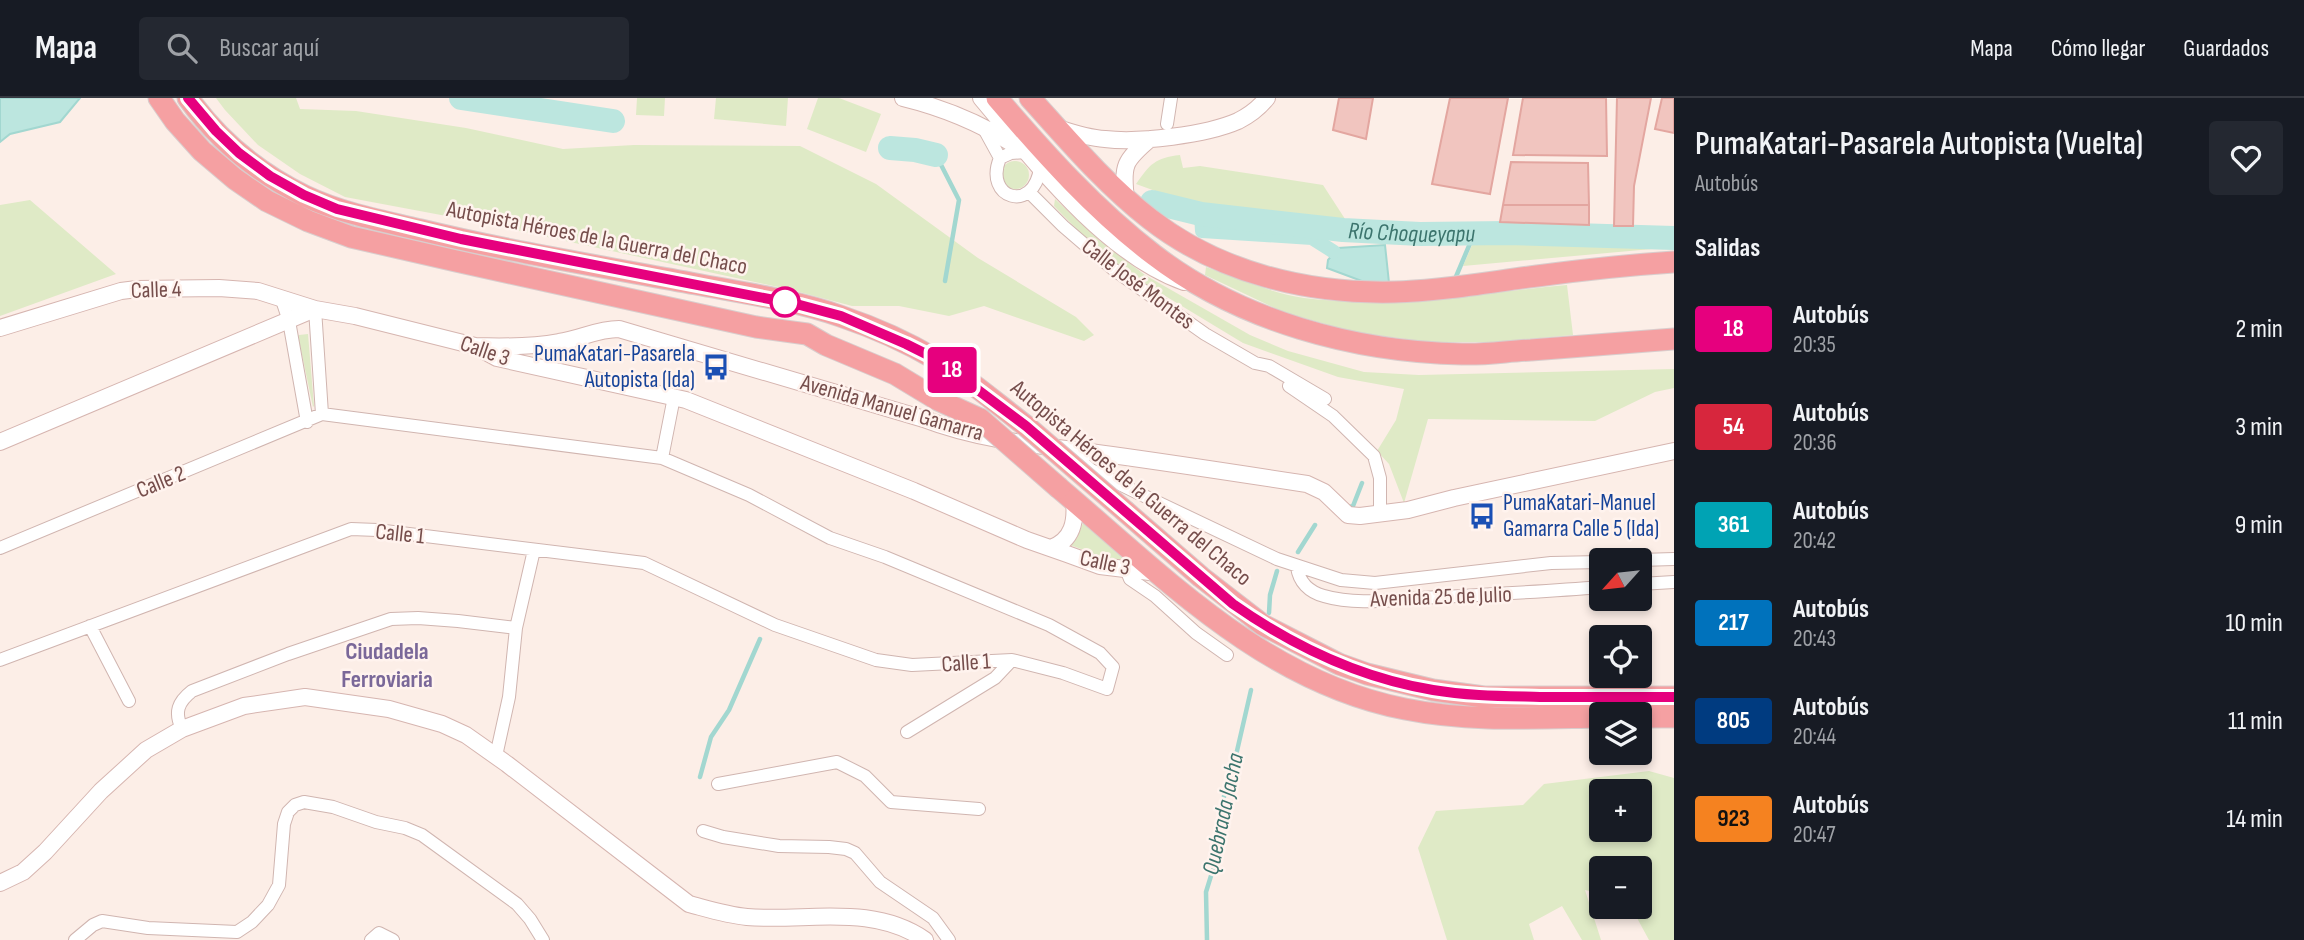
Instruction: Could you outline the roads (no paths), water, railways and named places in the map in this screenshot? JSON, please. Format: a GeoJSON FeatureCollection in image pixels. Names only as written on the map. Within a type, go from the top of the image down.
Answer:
{"type":"FeatureCollection","features":[{"type":"Feature","properties":{"kind":"highway"},"geometry":{"type":"LineString","coordinates":[[159,98],[202,151],[227,172],[267,201],[308,222],[352,237],[456,261],[756,327],[807,334],[826,345],[895,374],[939,400],[980,419],[1223,626],[1292,669],[1368,699],[1403,709],[1483,719],[1589,717]]}},
{"type":"Feature","properties":{"kind":"highway","name":"Autopista Héroes de la Guerra del Chaco"},"geometry":{"type":"LineString","coordinates":[[188,98],[239,153],[270,176],[337,209],[461,239],[800,305],[841,316],[906,344],[938,360],[1026,426],[1233,604],[1263,625],[1339,664],[1367,674],[1433,690],[1484,696],[1674,697]]}},
{"type":"Feature","properties":{"kind":"highway"},"geometry":{"type":"LineString","coordinates":[[997,98],[1087,197],[1156,257],[1219,295],[1292,326],[1352,342],[1406,351],[1465,354],[1674,339]]}},
{"type":"Feature","properties":{"kind":"highway"},"geometry":{"type":"LineString","coordinates":[[1030,98],[1098,173],[1150,220],[1218,259],[1255,273],[1319,289],[1397,292],[1593,268],[1674,262]]}},
{"type":"Feature","properties":{"kind":"highway"},"geometry":{"type":"LineString","coordinates":[[1652,717],[1674,717]]}},
{"type":"Feature","properties":{"kind":"main road"},"geometry":{"type":"LineString","coordinates":[[903,98],[938,102],[981,124],[1026,152]]}},
{"type":"Feature","properties":{"kind":"main road"},"geometry":{"type":"LineString","coordinates":[[981,98],[1040,168],[1106,234],[1164,275],[1219,295]]}},
{"type":"Feature","properties":{"kind":"main road"},"geometry":{"type":"LineString","coordinates":[[1056,128],[1108,140],[1150,139],[1213,129],[1237,121],[1256,110],[1267,98]]}},
{"type":"Feature","properties":{"kind":"main road"},"geometry":{"type":"LineString","coordinates":[[1126,199],[1123,175],[1126,163],[1150,139]]}},
{"type":"Feature","properties":{"kind":"main road","name":"Calle 4"},"geometry":{"type":"LineString","coordinates":[[0,328],[121,291],[137,289],[219,288],[258,291],[315,309]]}},
{"type":"Feature","properties":{"kind":"main road"},"geometry":{"type":"LineString","coordinates":[[0,442],[315,309]]}},
{"type":"Feature","properties":{"kind":"main road","name":"Calle 3"},"geometry":{"type":"LineString","coordinates":[[315,309],[355,316],[475,346],[497,358],[686,400],[889,481],[1027,540],[1100,566],[1160,574]]}},
{"type":"Feature","properties":{"kind":"main road","name":"Avenida Manuel Gamarra"},"geometry":{"type":"LineString","coordinates":[[475,346],[542,345],[604,329],[619,329],[951,429],[1068,450],[1307,484],[1324,492],[1348,515],[1408,510],[1674,451]]}},
{"type":"Feature","properties":{"kind":"main road","name":"Calle 3"},"geometry":{"type":"LineString","coordinates":[[1051,548],[1069,534],[1075,516],[1067,494]]}},
{"type":"Feature","properties":{"kind":"main road"},"geometry":{"type":"LineString","coordinates":[[0,883],[23,872],[45,852],[101,791],[146,750],[182,729],[244,706],[305,696],[388,709],[442,724],[467,736],[690,904],[749,917],[841,916],[869,919],[894,924],[925,940]]}},
{"type":"Feature","properties":{"kind":"street"},"geometry":{"type":"LineString","coordinates":[[1167,124],[1171,98]]}},
{"type":"Feature","properties":{"kind":"street"},"geometry":{"type":"LineString","coordinates":[[981,124],[1000,158]]}},
{"type":"Feature","properties":{"kind":"street"},"geometry":{"type":"LineString","coordinates":[[1026,152],[1011,153],[1000,158],[995,170],[996,181],[1003,191],[1014,196],[1030,193],[1038,183],[1040,168]]}},
{"type":"Feature","properties":{"kind":"street","name":"Calle José Montes"},"geometry":{"type":"LineString","coordinates":[[1030,193],[1113,269],[1205,334],[1255,363],[1333,416],[1374,456],[1380,478],[1380,513]]}},
{"type":"Feature","properties":{"kind":"street"},"geometry":{"type":"LineString","coordinates":[[281,297],[289,321],[307,422]]}},
{"type":"Feature","properties":{"kind":"street"},"geometry":{"type":"LineString","coordinates":[[315,309],[322,414]]}},
{"type":"Feature","properties":{"kind":"street","name":"Calle José Montes"},"geometry":{"type":"LineString","coordinates":[[1255,363],[1269,366],[1325,399]]}},
{"type":"Feature","properties":{"kind":"street"},"geometry":{"type":"LineString","coordinates":[[662,458],[674,397]]}},
{"type":"Feature","properties":{"kind":"street","name":"Calle 2"},"geometry":{"type":"LineString","coordinates":[[0,548],[322,414]]}},
{"type":"Feature","properties":{"kind":"street","name":"Calle 1"},"geometry":{"type":"LineString","coordinates":[[0,660],[351,529],[644,563],[775,625],[876,660],[912,666],[1012,660],[1063,673],[1107,689],[1113,673],[1113,667],[1100,653],[1049,625],[885,557],[830,538],[749,495],[662,458],[322,414]]}},
{"type":"Feature","properties":{"kind":"street","name":"Avenida 25 de Julio"},"geometry":{"type":"LineString","coordinates":[[1068,450],[1091,470],[1138,493],[1297,567],[1341,580],[1375,583],[1551,563],[1589,562]]}},
{"type":"Feature","properties":{"kind":"street"},"geometry":{"type":"LineString","coordinates":[[496,756],[509,697],[516,628],[534,550]]}},
{"type":"Feature","properties":{"kind":"street"},"geometry":{"type":"LineString","coordinates":[[1652,560],[1674,559]]}},
{"type":"Feature","properties":{"kind":"street","name":"Avenida 25 de Julio"},"geometry":{"type":"LineString","coordinates":[[1297,567],[1298,577],[1314,592],[1325,597],[1363,601],[1589,588]]}},
{"type":"Feature","properties":{"kind":"street"},"geometry":{"type":"LineString","coordinates":[[1126,569],[1130,579],[1227,655]]}},
{"type":"Feature","properties":{"kind":"street"},"geometry":{"type":"LineString","coordinates":[[1652,583],[1674,582]]}},
{"type":"Feature","properties":{"kind":"street"},"geometry":{"type":"LineString","coordinates":[[182,729],[177,720],[177,710],[180,702],[192,691],[288,654],[391,619],[418,618],[516,628]]}},
{"type":"Feature","properties":{"kind":"street"},"geometry":{"type":"LineString","coordinates":[[90,626],[129,701]]}},
{"type":"Feature","properties":{"kind":"street"},"geometry":{"type":"LineString","coordinates":[[906,732],[995,678],[1012,660]]}},
{"type":"Feature","properties":{"kind":"street"},"geometry":{"type":"LineString","coordinates":[[718,784],[837,762],[864,776],[891,802],[979,809]]}},
{"type":"Feature","properties":{"kind":"street"},"geometry":{"type":"LineString","coordinates":[[75,940],[102,921],[148,929],[237,933],[268,905],[279,885],[284,824],[288,811],[304,802],[333,807],[422,835],[517,904],[543,940]]}},
{"type":"Feature","properties":{"kind":"street"},"geometry":{"type":"LineString","coordinates":[[703,831],[779,846],[846,849],[855,853],[880,882],[933,918],[949,940]]}},
{"type":"Feature","properties":{"kind":"street"},"geometry":{"type":"LineString","coordinates":[[371,940],[379,933],[393,940]]}},
{"type":"Feature","properties":{"kind":"water"},"geometry":{"type":"Polygon","coordinates":[[[0,98],[80,98],[60,122],[10,134],[0,142],[0,98]]]}},
{"type":"Feature","properties":{"kind":"water"},"geometry":{"type":"Polygon","coordinates":[[[1385,245],[1389,283],[1367,283],[1327,268],[1328,260],[1338,248],[1385,245]]]}},
{"type":"Feature","properties":{"kind":"waterway","name":"Río Choqueyapu"},"geometry":{"type":"LineString","coordinates":[[461,98],[613,121]]}},
{"type":"Feature","properties":{"kind":"waterway","name":"Río Choqueyapu"},"geometry":{"type":"LineString","coordinates":[[890,148],[936,155]]}},
{"type":"Feature","properties":{"kind":"waterway"},"geometry":{"type":"LineString","coordinates":[[936,155],[959,200],[945,281]]}},
{"type":"Feature","properties":{"kind":"waterway","name":"Río Choqueyapu"},"geometry":{"type":"LineString","coordinates":[[1152,202],[1201,214],[1343,230],[1420,234],[1508,233],[1674,238]]}},
{"type":"Feature","properties":{"kind":"waterway"},"geometry":{"type":"LineString","coordinates":[[1201,214],[1202,231],[1312,238],[1334,252]]}},
{"type":"Feature","properties":{"kind":"waterway","name":"Quebrada Jacha"},"geometry":{"type":"LineString","coordinates":[[1455,279],[1474,234]]}},
{"type":"Feature","properties":{"kind":"waterway","name":"Quebrada Jacha"},"geometry":{"type":"LineString","coordinates":[[1347,508],[1353,506],[1362,483]]}},
{"type":"Feature","properties":{"kind":"waterway","name":"Quebrada Jacha"},"geometry":{"type":"LineString","coordinates":[[1298,552],[1315,525]]}},
{"type":"Feature","properties":{"kind":"waterway","name":"Quebrada Jacha"},"geometry":{"type":"LineString","coordinates":[[1269,613],[1270,595],[1277,571]]}},
{"type":"Feature","properties":{"kind":"waterway"},"geometry":{"type":"LineString","coordinates":[[700,777],[711,737],[729,710],[760,639]]}},
{"type":"Feature","properties":{"kind":"waterway","name":"Quebrada Jacha"},"geometry":{"type":"LineString","coordinates":[[1207,940],[1206,892],[1219,850],[1224,796],[1251,690]]}},
{"type":"Feature","properties":{"kind":"place","name":"PumaKatari-Pasarela Autopista (Ida)"},"geometry":{"type":"Point","coordinates":[716,367]}},
{"type":"Feature","properties":{"kind":"place","name":"PumaKatari-Manuel Gamarra Calle 5 (Ida)"},"geometry":{"type":"Point","coordinates":[1482,516]}},
{"type":"Feature","properties":{"kind":"district","name":"Ciudadela Ferroviaria"},"geometry":{"type":"Point","coordinates":[387,665]}}]}
